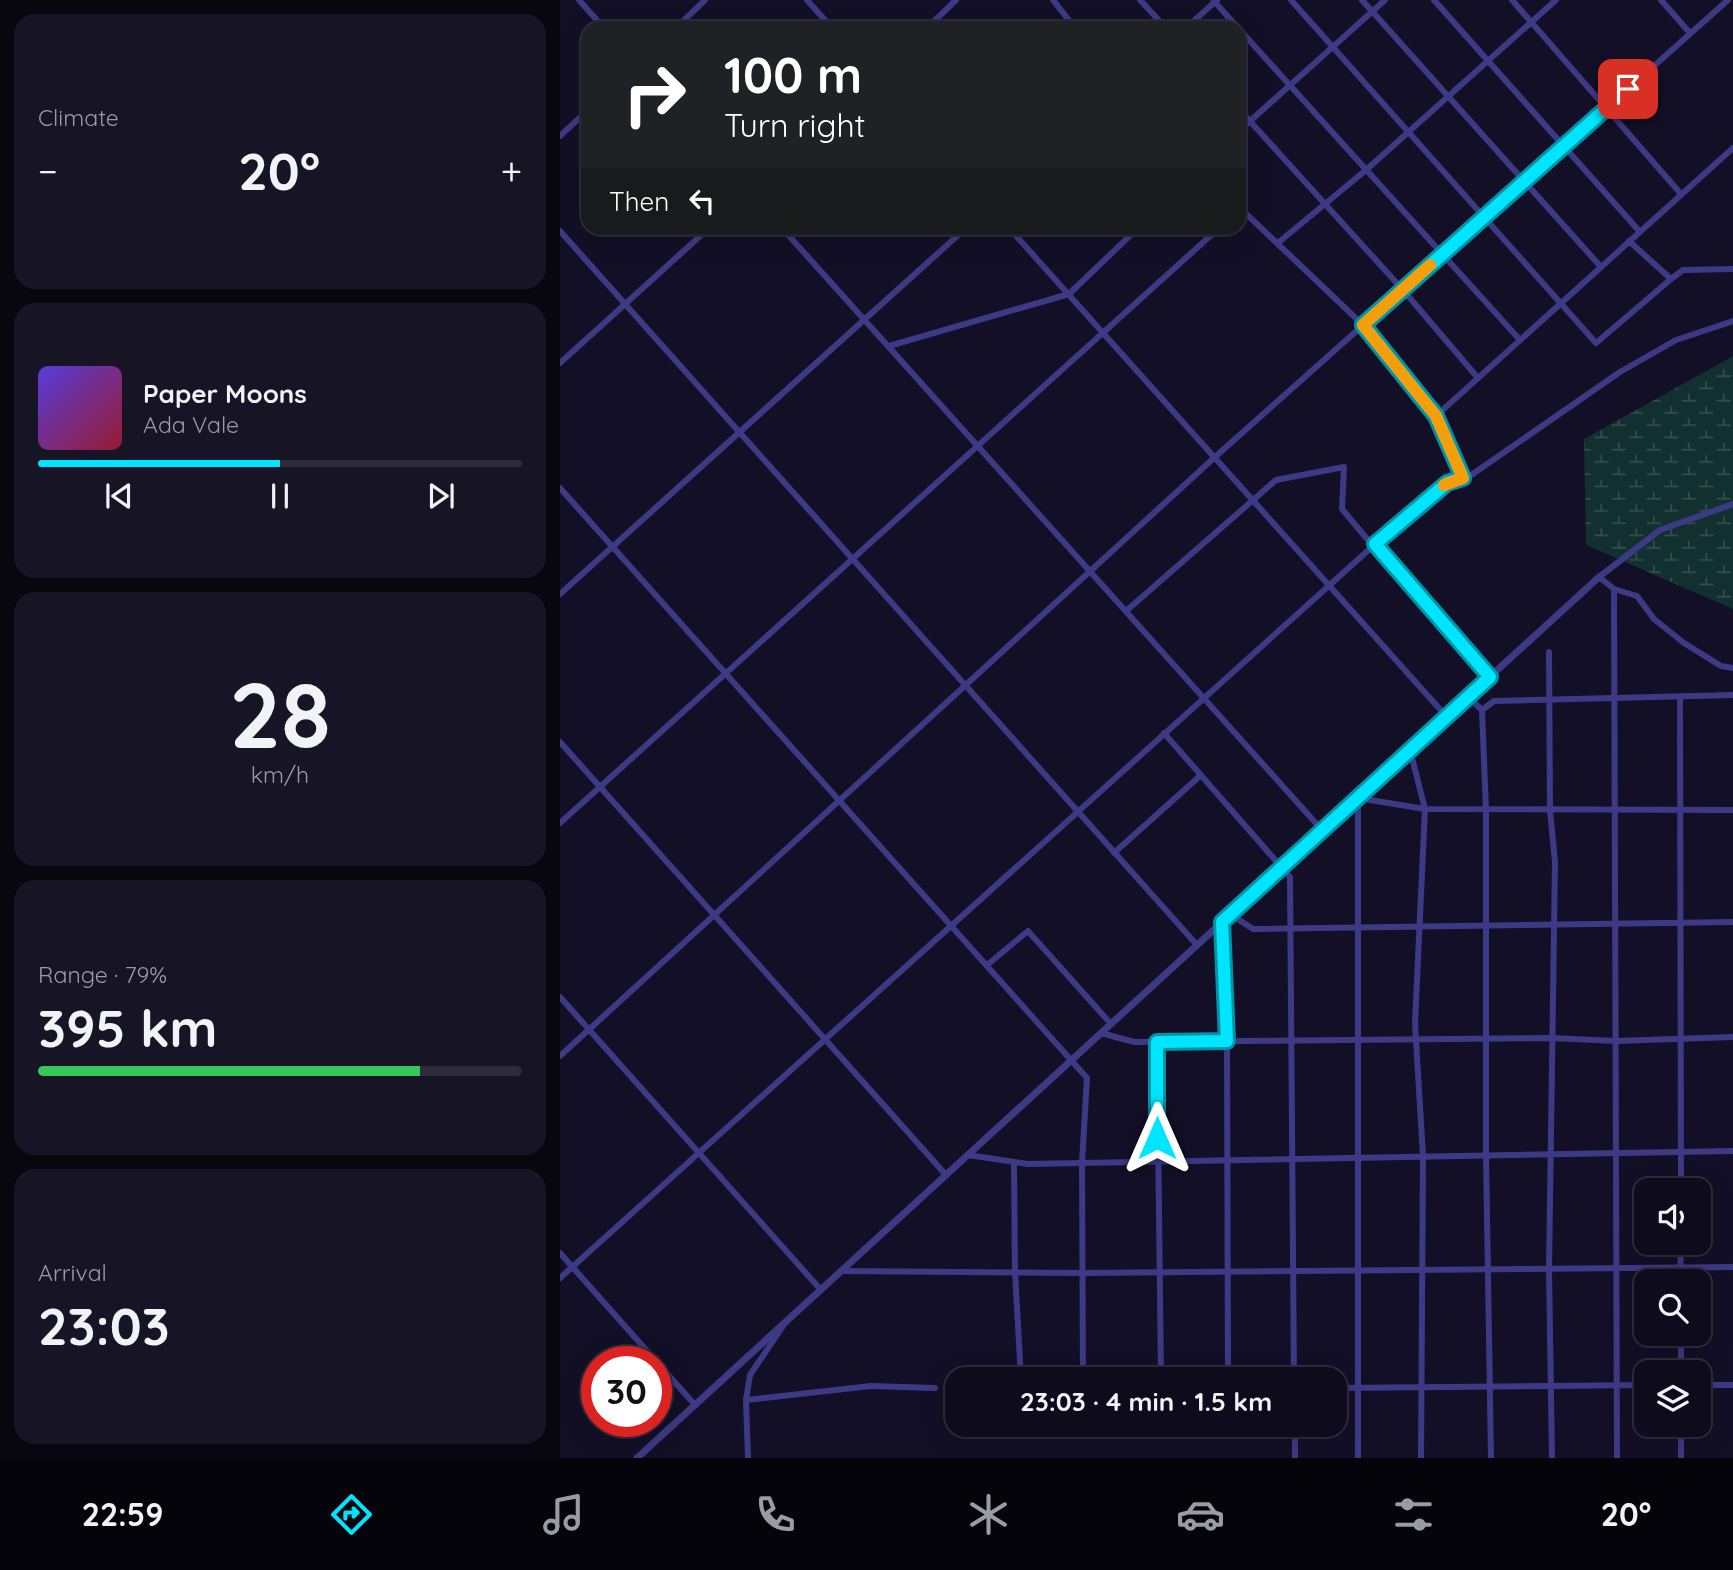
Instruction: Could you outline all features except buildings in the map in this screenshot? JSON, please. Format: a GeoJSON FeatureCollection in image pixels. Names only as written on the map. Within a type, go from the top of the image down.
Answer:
{"type":"FeatureCollection","features":[{"type":"Feature","properties":{"kind":"street"},"geometry":{"type":"LineString","coordinates":[[579,0],[598,21]]}},
{"type":"Feature","properties":{"kind":"street"},"geometry":{"type":"LineString","coordinates":[[684,21],[705,0]]}},
{"type":"Feature","properties":{"kind":"street"},"geometry":{"type":"LineString","coordinates":[[807,0],[826,21]]}},
{"type":"Feature","properties":{"kind":"street"},"geometry":{"type":"LineString","coordinates":[[934,21],[956,0]]}},
{"type":"Feature","properties":{"kind":"street"},"geometry":{"type":"LineString","coordinates":[[1053,0],[1070,21]]}},
{"type":"Feature","properties":{"kind":"street"},"geometry":{"type":"LineString","coordinates":[[1140,0],[1160,21]]}},
{"type":"Feature","properties":{"kind":"street"},"geometry":{"type":"LineString","coordinates":[[1291,0],[1596,343],[1683,270],[1733,269]]}},
{"type":"Feature","properties":{"kind":"street"},"geometry":{"type":"LineString","coordinates":[[1362,0],[1601,267]]}},
{"type":"Feature","properties":{"kind":"street"},"geometry":{"type":"LineString","coordinates":[[1246,125],[1385,0]]}},
{"type":"Feature","properties":{"kind":"street"},"geometry":{"type":"LineString","coordinates":[[1434,0],[1640,232]]}},
{"type":"Feature","properties":{"kind":"street"},"geometry":{"type":"LineString","coordinates":[[1512,0],[1681,194]]}},
{"type":"Feature","properties":{"kind":"street"},"geometry":{"type":"LineString","coordinates":[[1279,242],[1366,170],[1556,0]]}},
{"type":"Feature","properties":{"kind":"street"},"geometry":{"type":"LineString","coordinates":[[1661,0],[1690,33]]}},
{"type":"Feature","properties":{"kind":"street"},"geometry":{"type":"LineString","coordinates":[[560,1056],[1214,457],[1728,0]]}},
{"type":"Feature","properties":{"kind":"street"},"geometry":{"type":"LineString","coordinates":[[1194,21],[1215,1],[1233,21]]}},
{"type":"Feature","properties":{"kind":"street"},"geometry":{"type":"LineString","coordinates":[[1246,36],[1520,340]]}},
{"type":"Feature","properties":{"kind":"street"},"geometry":{"type":"LineString","coordinates":[[560,136],[581,116]]}},
{"type":"Feature","properties":{"kind":"street"},"geometry":{"type":"LineString","coordinates":[[1246,117],[1403,290],[1478,378]]}},
{"type":"Feature","properties":{"kind":"street"},"geometry":{"type":"LineString","coordinates":[[1436,416],[1733,148]]}},
{"type":"Feature","properties":{"kind":"street"},"geometry":{"type":"LineString","coordinates":[[1246,213],[1363,325],[1436,416],[1463,478]]}},
{"type":"Feature","properties":{"kind":"street"},"geometry":{"type":"LineString","coordinates":[[560,231],[1197,945]]}},
{"type":"Feature","properties":{"kind":"street"},"geometry":{"type":"LineString","coordinates":[[560,363],[701,235]]}},
{"type":"Feature","properties":{"kind":"street"},"geometry":{"type":"LineString","coordinates":[[788,235],[1322,830]]}},
{"type":"Feature","properties":{"kind":"street"},"geometry":{"type":"LineString","coordinates":[[560,594],[958,235]]}},
{"type":"Feature","properties":{"kind":"street"},"geometry":{"type":"LineString","coordinates":[[1015,235],[1446,716]]}},
{"type":"Feature","properties":{"kind":"street"},"geometry":{"type":"LineString","coordinates":[[889,346],[1069,294],[1132,235]]}},
{"type":"Feature","properties":{"kind":"street"},"geometry":{"type":"LineString","coordinates":[[560,823],[976,444],[1211,235]]}},
{"type":"Feature","properties":{"kind":"street"},"geometry":{"type":"LineString","coordinates":[[1629,241],[1671,279]]}},
{"type":"Feature","properties":{"kind":"street"},"geometry":{"type":"LineString","coordinates":[[560,1278],[1329,585],[1447,483],[1467,478],[1628,368],[1676,340],[1733,321]]}},
{"type":"Feature","properties":{"kind":"street"},"geometry":{"type":"LineString","coordinates":[[1126,611],[1276,480],[1343,467],[1342,509],[1490,677]]}},
{"type":"Feature","properties":{"kind":"street"},"geometry":{"type":"LineString","coordinates":[[560,488],[1087,1078],[1082,1163],[1083,1367]]}},
{"type":"Feature","properties":{"kind":"street"},"geometry":{"type":"LineString","coordinates":[[637,1458],[1599,577],[1660,530],[1733,504]]}},
{"type":"Feature","properties":{"kind":"street"},"geometry":{"type":"LineString","coordinates":[[1599,577],[1614,589],[1637,596],[1654,619],[1684,643],[1721,666],[1733,668]]}},
{"type":"Feature","properties":{"kind":"street"},"geometry":{"type":"LineString","coordinates":[[1614,589],[1616,1458]]}},
{"type":"Feature","properties":{"kind":"street"},"geometry":{"type":"LineString","coordinates":[[1549,652],[1550,810],[1555,862],[1549,1269],[1552,1458]]}},
{"type":"Feature","properties":{"kind":"street"},"geometry":{"type":"LineString","coordinates":[[1482,710],[1494,701],[1733,695]]}},
{"type":"Feature","properties":{"kind":"street"},"geometry":{"type":"LineString","coordinates":[[1468,697],[1482,710],[1486,810],[1484,926],[1491,1458]]}},
{"type":"Feature","properties":{"kind":"street"},"geometry":{"type":"LineString","coordinates":[[1680,697],[1678,810],[1681,1178]]}},
{"type":"Feature","properties":{"kind":"street"},"geometry":{"type":"LineString","coordinates":[[1164,733],[1290,877],[1295,1159],[1294,1367]]}},
{"type":"Feature","properties":{"kind":"street"},"geometry":{"type":"LineString","coordinates":[[560,743],[946,1175]]}},
{"type":"Feature","properties":{"kind":"street"},"geometry":{"type":"LineString","coordinates":[[1410,750],[1425,809],[1415,1023],[1423,1156],[1421,1458]]}},
{"type":"Feature","properties":{"kind":"street"},"geometry":{"type":"LineString","coordinates":[[1114,853],[1201,775]]}},
{"type":"Feature","properties":{"kind":"street"},"geometry":{"type":"LineString","coordinates":[[1358,798],[1425,809],[1733,810]]}},
{"type":"Feature","properties":{"kind":"street"},"geometry":{"type":"LineString","coordinates":[[1358,798],[1358,1458]]}},
{"type":"Feature","properties":{"kind":"street"},"geometry":{"type":"LineString","coordinates":[[1230,914],[1253,929],[1733,922]]}},
{"type":"Feature","properties":{"kind":"street"},"geometry":{"type":"LineString","coordinates":[[1222,922],[1227,1041],[1228,1367]]}},
{"type":"Feature","properties":{"kind":"street"},"geometry":{"type":"LineString","coordinates":[[987,965],[1028,931],[1111,1024]]}},
{"type":"Feature","properties":{"kind":"street"},"geometry":{"type":"LineString","coordinates":[[560,997],[821,1290]]}},
{"type":"Feature","properties":{"kind":"street"},"geometry":{"type":"LineString","coordinates":[[1101,1034],[1134,1042],[1551,1038],[1616,1041],[1733,1037]]}},
{"type":"Feature","properties":{"kind":"street"},"geometry":{"type":"LineString","coordinates":[[1157,1042],[1161,1367]]}},
{"type":"Feature","properties":{"kind":"street"},"geometry":{"type":"LineString","coordinates":[[968,1155],[1014,1162],[1082,1163],[1733,1151]]}},
{"type":"Feature","properties":{"kind":"street"},"geometry":{"type":"LineString","coordinates":[[1014,1162],[1015,1272],[1020,1367]]}},
{"type":"Feature","properties":{"kind":"street"},"geometry":{"type":"LineString","coordinates":[[560,1253],[695,1405]]}},
{"type":"Feature","properties":{"kind":"street"},"geometry":{"type":"LineString","coordinates":[[1681,1255],[1681,1268]]}},
{"type":"Feature","properties":{"kind":"street"},"geometry":{"type":"LineString","coordinates":[[841,1271],[1082,1273],[1733,1267]]}},
{"type":"Feature","properties":{"kind":"street"},"geometry":{"type":"LineString","coordinates":[[748,1458],[746,1400],[750,1375],[788,1320]]}},
{"type":"Feature","properties":{"kind":"street"},"geometry":{"type":"LineString","coordinates":[[1347,1388],[1634,1385]]}},
{"type":"Feature","properties":{"kind":"street"},"geometry":{"type":"LineString","coordinates":[[1711,1385],[1733,1385]]}},
{"type":"Feature","properties":{"kind":"street"},"geometry":{"type":"LineString","coordinates":[[746,1400],[871,1386],[935,1388]]}},
{"type":"Feature","properties":{"kind":"street"},"geometry":{"type":"LineString","coordinates":[[1295,1437],[1295,1458]]}},
{"type":"Feature","properties":{"kind":"street"},"geometry":{"type":"LineString","coordinates":[[1681,1437],[1681,1458]]}},
{"type":"Feature","properties":{"kind":"green space"},"geometry":{"type":"Polygon","coordinates":[[[1733,356],[1733,609],[1586,545],[1584,439],[1733,356]]]}},
{"type":"Feature","properties":{"kind":"slow traffic"},"geometry":{"type":"LineString","coordinates":[[1430,265],[1363,325],[1436,416],[1463,478],[1458,477],[1444,485]]}},
{"type":"Feature","properties":{"kind":"route"},"geometry":{"type":"LineString","coordinates":[[1157,1138],[1157,1042],[1227,1041],[1222,922],[1490,677],[1375,544],[1447,483],[1458,477],[1463,478],[1436,416],[1363,325],[1628,89]]}}]}
